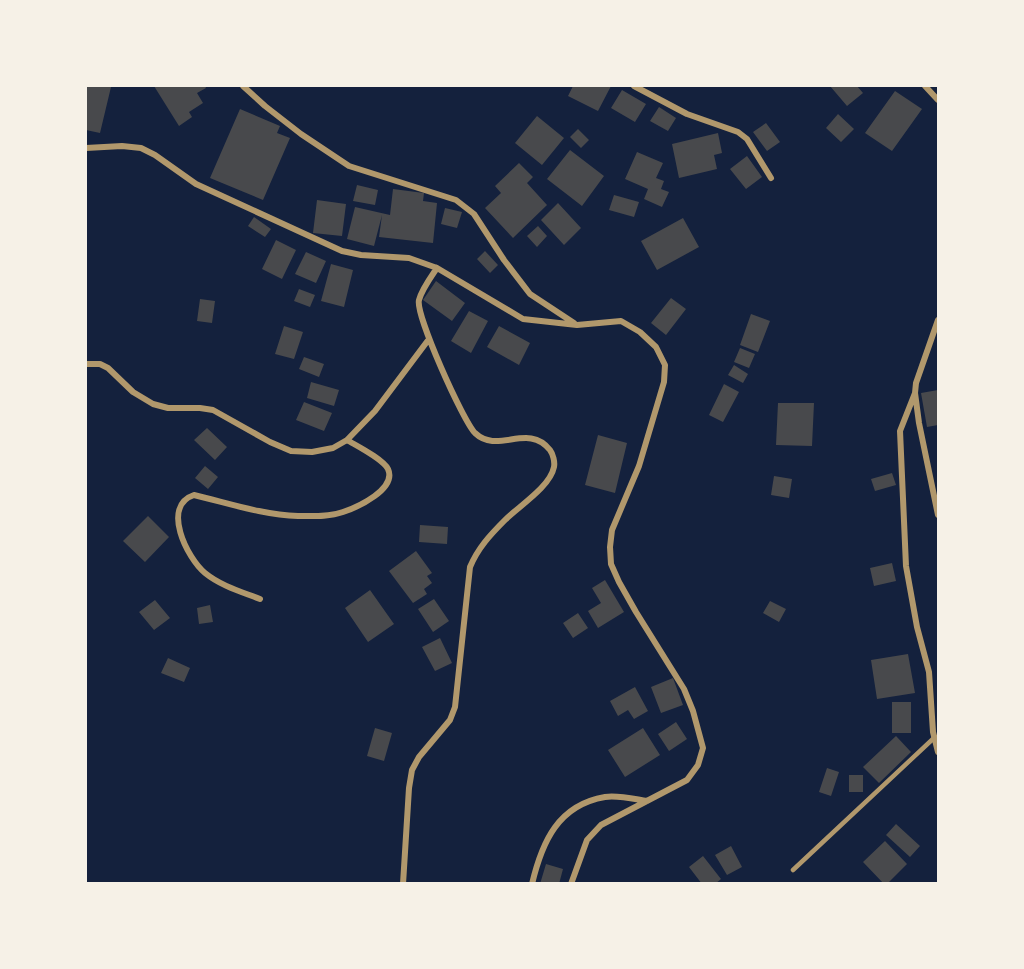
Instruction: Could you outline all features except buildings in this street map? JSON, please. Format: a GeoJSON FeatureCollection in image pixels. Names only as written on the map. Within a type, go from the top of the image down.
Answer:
{"type":"FeatureCollection","features":[{"type":"Feature","properties":{"kind":"street"},"geometry":{"type":"LineString","coordinates":[[243,86],[301,134],[349,166],[456,200],[474,214],[504,260],[530,294],[577,325]]}},
{"type":"Feature","properties":{"kind":"street"},"geometry":{"type":"LineString","coordinates":[[634,86],[687,114],[738,132],[747,139],[771,178]]}},
{"type":"Feature","properties":{"kind":"street"},"geometry":{"type":"LineString","coordinates":[[925,86],[939,100]]}},
{"type":"Feature","properties":{"kind":"street"},"geometry":{"type":"LineString","coordinates":[[86,148],[122,146],[141,148],[155,155],[196,184],[317,241],[351,253],[409,258],[437,268],[524,319],[577,325],[621,321],[640,332],[656,347],[665,365],[664,382],[639,466],[612,530],[611,564],[636,612],[684,688],[703,748],[698,765],[687,780],[601,825],[587,840],[571,884]]}},
{"type":"Feature","properties":{"kind":"street"},"geometry":{"type":"LineString","coordinates":[[403,884],[412,771],[419,758],[450,720],[455,707],[470,567],[478,550],[505,520],[547,483],[555,466],[553,453],[542,441],[533,437],[489,441],[476,434],[467,422],[429,339],[420,311],[419,300],[437,268]]}},
{"type":"Feature","properties":{"kind":"street"},"geometry":{"type":"LineString","coordinates":[[939,320],[916,383],[915,393],[925,455],[939,515]]}},
{"type":"Feature","properties":{"kind":"street"},"geometry":{"type":"LineString","coordinates":[[86,364],[100,364],[108,368],[133,392],[153,404],[168,408],[213,410],[270,442],[291,451],[312,452],[333,448],[347,440],[375,411],[429,339]]}},
{"type":"Feature","properties":{"kind":"street"},"geometry":{"type":"LineString","coordinates":[[915,393],[900,431],[906,566],[917,627],[929,672],[935,737],[939,752]]}},
{"type":"Feature","properties":{"kind":"street"},"geometry":{"type":"LineString","coordinates":[[260,599],[220,583],[204,572],[191,556],[181,533],[178,514],[181,504],[194,495],[261,511],[295,516],[321,516],[343,512],[377,495],[386,486],[389,477],[388,468],[381,461],[347,440]]}},
{"type":"Feature","properties":{"kind":"street"},"geometry":{"type":"LineString","coordinates":[[532,884],[549,835],[564,815],[586,802],[607,796],[647,801]]}},
{"type":"Feature","properties":{"kind":"lane"},"geometry":{"type":"LineString","coordinates":[[793,870],[935,737]]}}]}
